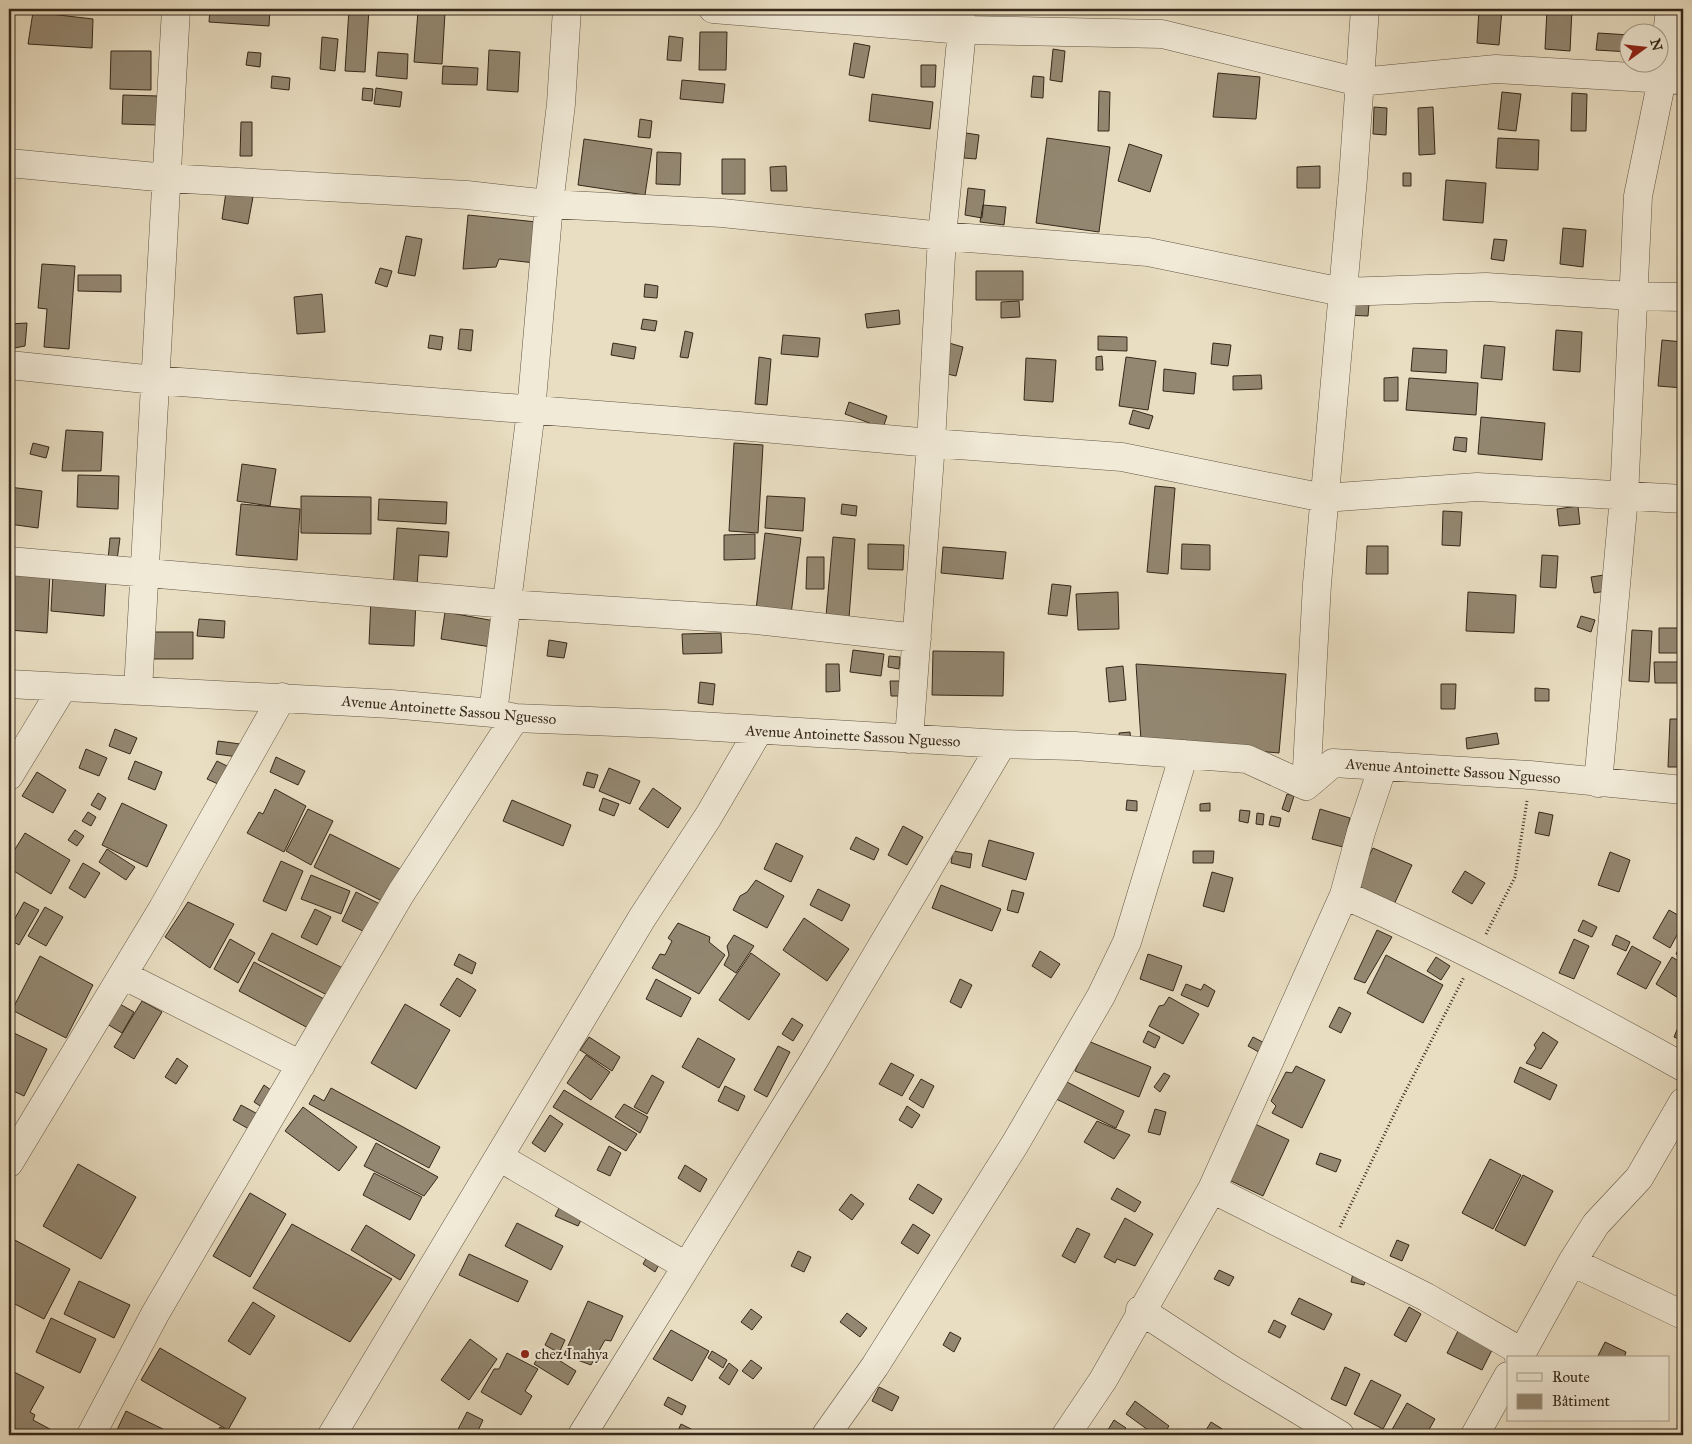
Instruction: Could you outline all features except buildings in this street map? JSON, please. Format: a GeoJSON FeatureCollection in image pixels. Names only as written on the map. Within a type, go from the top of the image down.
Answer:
{"type":"FeatureCollection","features":[{"type":"Feature","properties":{"kind":"street"},"geometry":{"type":"LineString","coordinates":[[138,690],[176,9]]}},
{"type":"Feature","properties":{"kind":"street"},"geometry":{"type":"LineString","coordinates":[[91,1435],[155,1314],[504,716],[507,604],[531,411],[549,204],[561,104],[567,9]]}},
{"type":"Feature","properties":{"kind":"street"},"geometry":{"type":"LineString","coordinates":[[713,9],[961,19],[1162,34],[1359,82],[1496,69],[1672,79]]}},
{"type":"Feature","properties":{"kind":"street"},"geometry":{"type":"LineString","coordinates":[[1306,786],[1317,584],[1365,9]]}},
{"type":"Feature","properties":{"kind":"street"},"geometry":{"type":"LineString","coordinates":[[1598,783],[1624,497],[1638,196],[1672,79],[1670,9]]}},
{"type":"Feature","properties":{"kind":"street"},"geometry":{"type":"LineString","coordinates":[[909,739],[931,443],[942,236],[961,19]]}},
{"type":"Feature","properties":{"kind":"street"},"geometry":{"type":"LineString","coordinates":[[9,163],[167,178],[467,195],[549,204],[722,213],[942,236],[1148,252],[1342,292],[1486,287],[1632,296],[1683,297]]}},
{"type":"Feature","properties":{"kind":"street"},"geometry":{"type":"LineString","coordinates":[[9,365],[155,380],[1122,457],[1324,498],[1477,486],[1624,497],[1683,499]]}},
{"type":"Feature","properties":{"kind":"street"},"geometry":{"type":"LineString","coordinates":[[9,561],[507,604],[756,620],[916,638]]}},
{"type":"Feature","properties":{"kind":"street","name":"Avenue Antoinette Sassou Nguesso"},"geometry":{"type":"LineString","coordinates":[[9,684],[282,697],[504,716],[1002,744],[1075,746],[1184,754],[1247,759],[1306,786],[1333,763],[1530,775],[1683,790]]}},
{"type":"Feature","properties":{"kind":"street"},"geometry":{"type":"LineString","coordinates":[[9,776],[63,687]]}},
{"type":"Feature","properties":{"kind":"street"},"geometry":{"type":"LineString","coordinates":[[9,1163],[123,975],[282,697]]}},
{"type":"Feature","properties":{"kind":"street"},"geometry":{"type":"LineString","coordinates":[[332,1435],[642,918],[708,817],[759,730]]}},
{"type":"Feature","properties":{"kind":"street"},"geometry":{"type":"LineString","coordinates":[[582,1435],[818,1053],[1002,744]]}},
{"type":"Feature","properties":{"kind":"street"},"geometry":{"type":"LineString","coordinates":[[826,1435],[875,1366],[1015,1144],[1101,996],[1127,942],[1184,754]]}},
{"type":"Feature","properties":{"kind":"street"},"geometry":{"type":"LineString","coordinates":[[1066,1435],[1103,1380],[1140,1310],[1212,1188],[1344,895],[1361,832],[1383,766]]}},
{"type":"Feature","properties":{"kind":"street"},"geometry":{"type":"LineString","coordinates":[[1344,895],[1475,956],[1585,1012],[1683,1067]]}},
{"type":"Feature","properties":{"kind":"street"},"geometry":{"type":"LineString","coordinates":[[123,975],[301,1065]]}},
{"type":"Feature","properties":{"kind":"street"},"geometry":{"type":"LineString","coordinates":[[1212,1188],[1426,1297],[1520,1355],[1572,1262],[1596,1224],[1640,1178],[1683,1102]]}},
{"type":"Feature","properties":{"kind":"street"},"geometry":{"type":"LineString","coordinates":[[498,1157],[686,1266]]}},
{"type":"Feature","properties":{"kind":"street"},"geometry":{"type":"LineString","coordinates":[[1572,1262],[1683,1315]]}},
{"type":"Feature","properties":{"kind":"street"},"geometry":{"type":"LineString","coordinates":[[1140,1310],[1229,1368],[1340,1435]]}},
{"type":"Feature","properties":{"kind":"street"},"geometry":{"type":"LineString","coordinates":[[1475,1435],[1507,1378]]}},
{"type":"Feature","properties":{"kind":"path"},"geometry":{"type":"LineString","coordinates":[[1330,1247],[1401,1100],[1515,877],[1530,775]]}},
{"type":"Feature","properties":{"kind":"place","name":"chez Inahya"},"geometry":{"type":"Point","coordinates":[525,1354]}}]}
